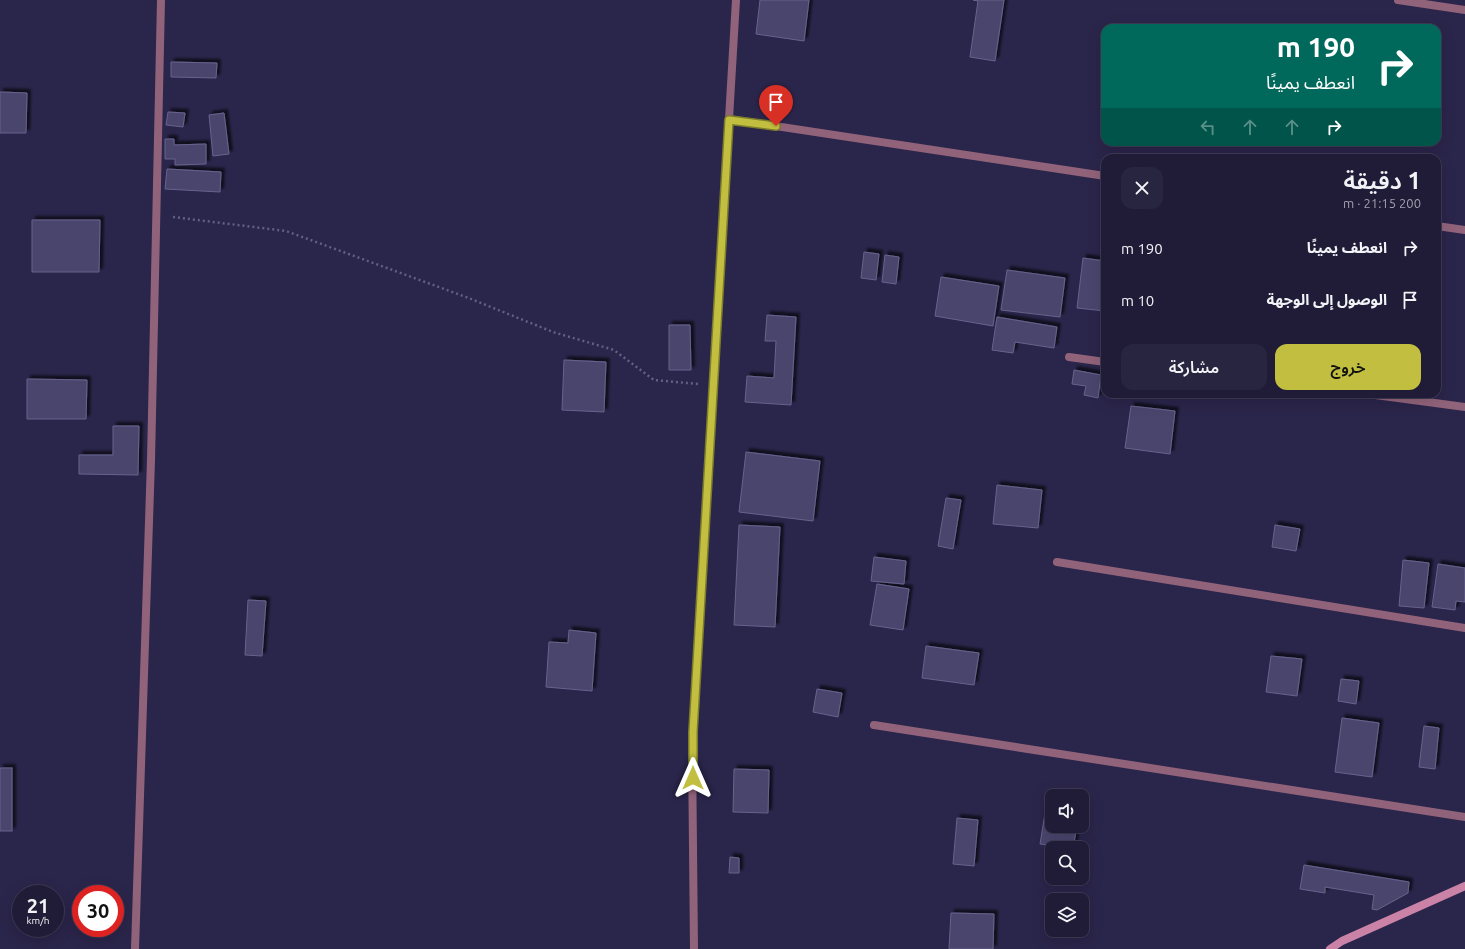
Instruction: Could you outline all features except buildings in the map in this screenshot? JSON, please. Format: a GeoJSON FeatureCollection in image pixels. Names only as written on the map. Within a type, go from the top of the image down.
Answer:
{"type":"FeatureCollection","features":[{"type":"Feature","properties":{"kind":"street"},"geometry":{"type":"LineString","coordinates":[[135,949],[157,215],[161,0]]}},
{"type":"Feature","properties":{"kind":"street"},"geometry":{"type":"LineString","coordinates":[[694,949],[692,747],[736,0]]}},
{"type":"Feature","properties":{"kind":"street"},"geometry":{"type":"LineString","coordinates":[[1398,0],[1465,10]]}},
{"type":"Feature","properties":{"kind":"street"},"geometry":{"type":"LineString","coordinates":[[729,120],[1101,175]]}},
{"type":"Feature","properties":{"kind":"street"},"geometry":{"type":"LineString","coordinates":[[1441,227],[1465,230]]}},
{"type":"Feature","properties":{"kind":"street"},"geometry":{"type":"LineString","coordinates":[[1069,357],[1101,361]]}},
{"type":"Feature","properties":{"kind":"street"},"geometry":{"type":"LineString","coordinates":[[1400,398],[1465,406]]}},
{"type":"Feature","properties":{"kind":"street"},"geometry":{"type":"LineString","coordinates":[[1057,562],[1465,628]]}},
{"type":"Feature","properties":{"kind":"street"},"geometry":{"type":"LineString","coordinates":[[874,725],[1465,817]]}},
{"type":"Feature","properties":{"kind":"street"},"geometry":{"type":"LineString","coordinates":[[1330,949],[1342,941],[1465,886]]}},
{"type":"Feature","properties":{"kind":"path"},"geometry":{"type":"LineString","coordinates":[[157,215],[286,231],[466,297],[553,332],[614,350],[654,380],[713,385]]}},
{"type":"Feature","properties":{"kind":"route"},"geometry":{"type":"LineString","coordinates":[[693,778],[692,747],[729,120],[776,126]]}}]}
